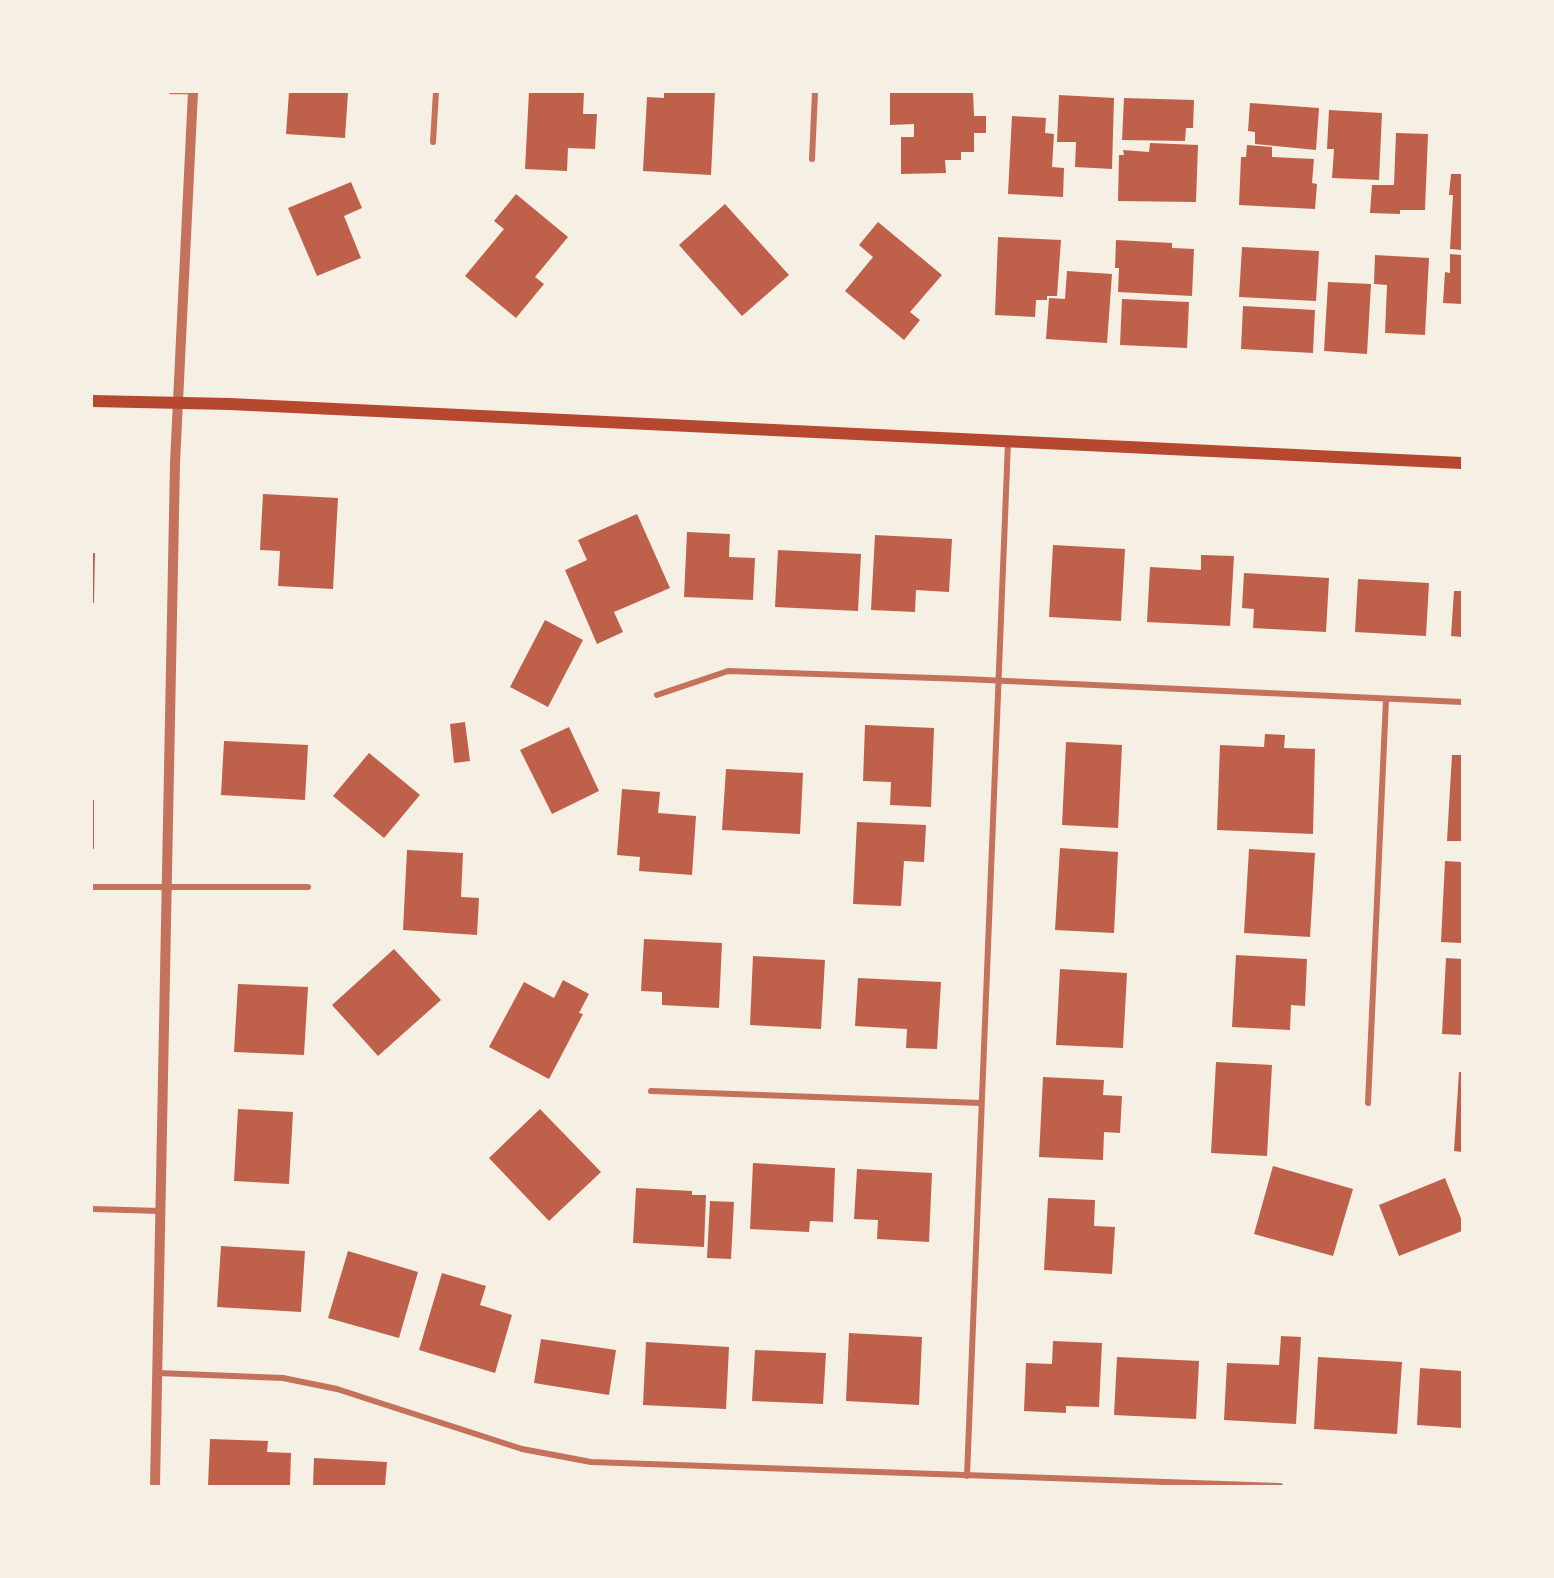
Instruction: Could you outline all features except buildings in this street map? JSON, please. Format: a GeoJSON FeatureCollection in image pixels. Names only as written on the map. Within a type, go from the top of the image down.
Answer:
{"type":"FeatureCollection","features":[{"type":"Feature","properties":{"kind":"main road"},"geometry":{"type":"LineString","coordinates":[[92,400],[178,402],[1462,463]]}},
{"type":"Feature","properties":{"kind":"street"},"geometry":{"type":"LineString","coordinates":[[155,1486],[178,402],[193,92]]}},
{"type":"Feature","properties":{"kind":"street"},"geometry":{"type":"LineString","coordinates":[[433,142],[436,92]]}},
{"type":"Feature","properties":{"kind":"street"},"geometry":{"type":"LineString","coordinates":[[812,159],[815,92]]}},
{"type":"Feature","properties":{"kind":"street"},"geometry":{"type":"LineString","coordinates":[[968,1476],[1008,442]]}},
{"type":"Feature","properties":{"kind":"street"},"geometry":{"type":"LineString","coordinates":[[657,695],[728,671],[1462,702]]}},
{"type":"Feature","properties":{"kind":"street"},"geometry":{"type":"LineString","coordinates":[[1368,1103],[1386,699]]}},
{"type":"Feature","properties":{"kind":"street"},"geometry":{"type":"LineString","coordinates":[[92,887],[308,887]]}},
{"type":"Feature","properties":{"kind":"street"},"geometry":{"type":"LineString","coordinates":[[651,1091],[981,1103]]}},
{"type":"Feature","properties":{"kind":"street"},"geometry":{"type":"LineString","coordinates":[[92,1209],[161,1210]]}},
{"type":"Feature","properties":{"kind":"street"},"geometry":{"type":"LineString","coordinates":[[158,1373],[283,1378],[337,1389],[522,1449],[591,1462],[1280,1486]]}},
{"type":"Feature","properties":{"kind":"lane"},"geometry":{"type":"LineString","coordinates":[[171,92],[193,92]]}}]}
